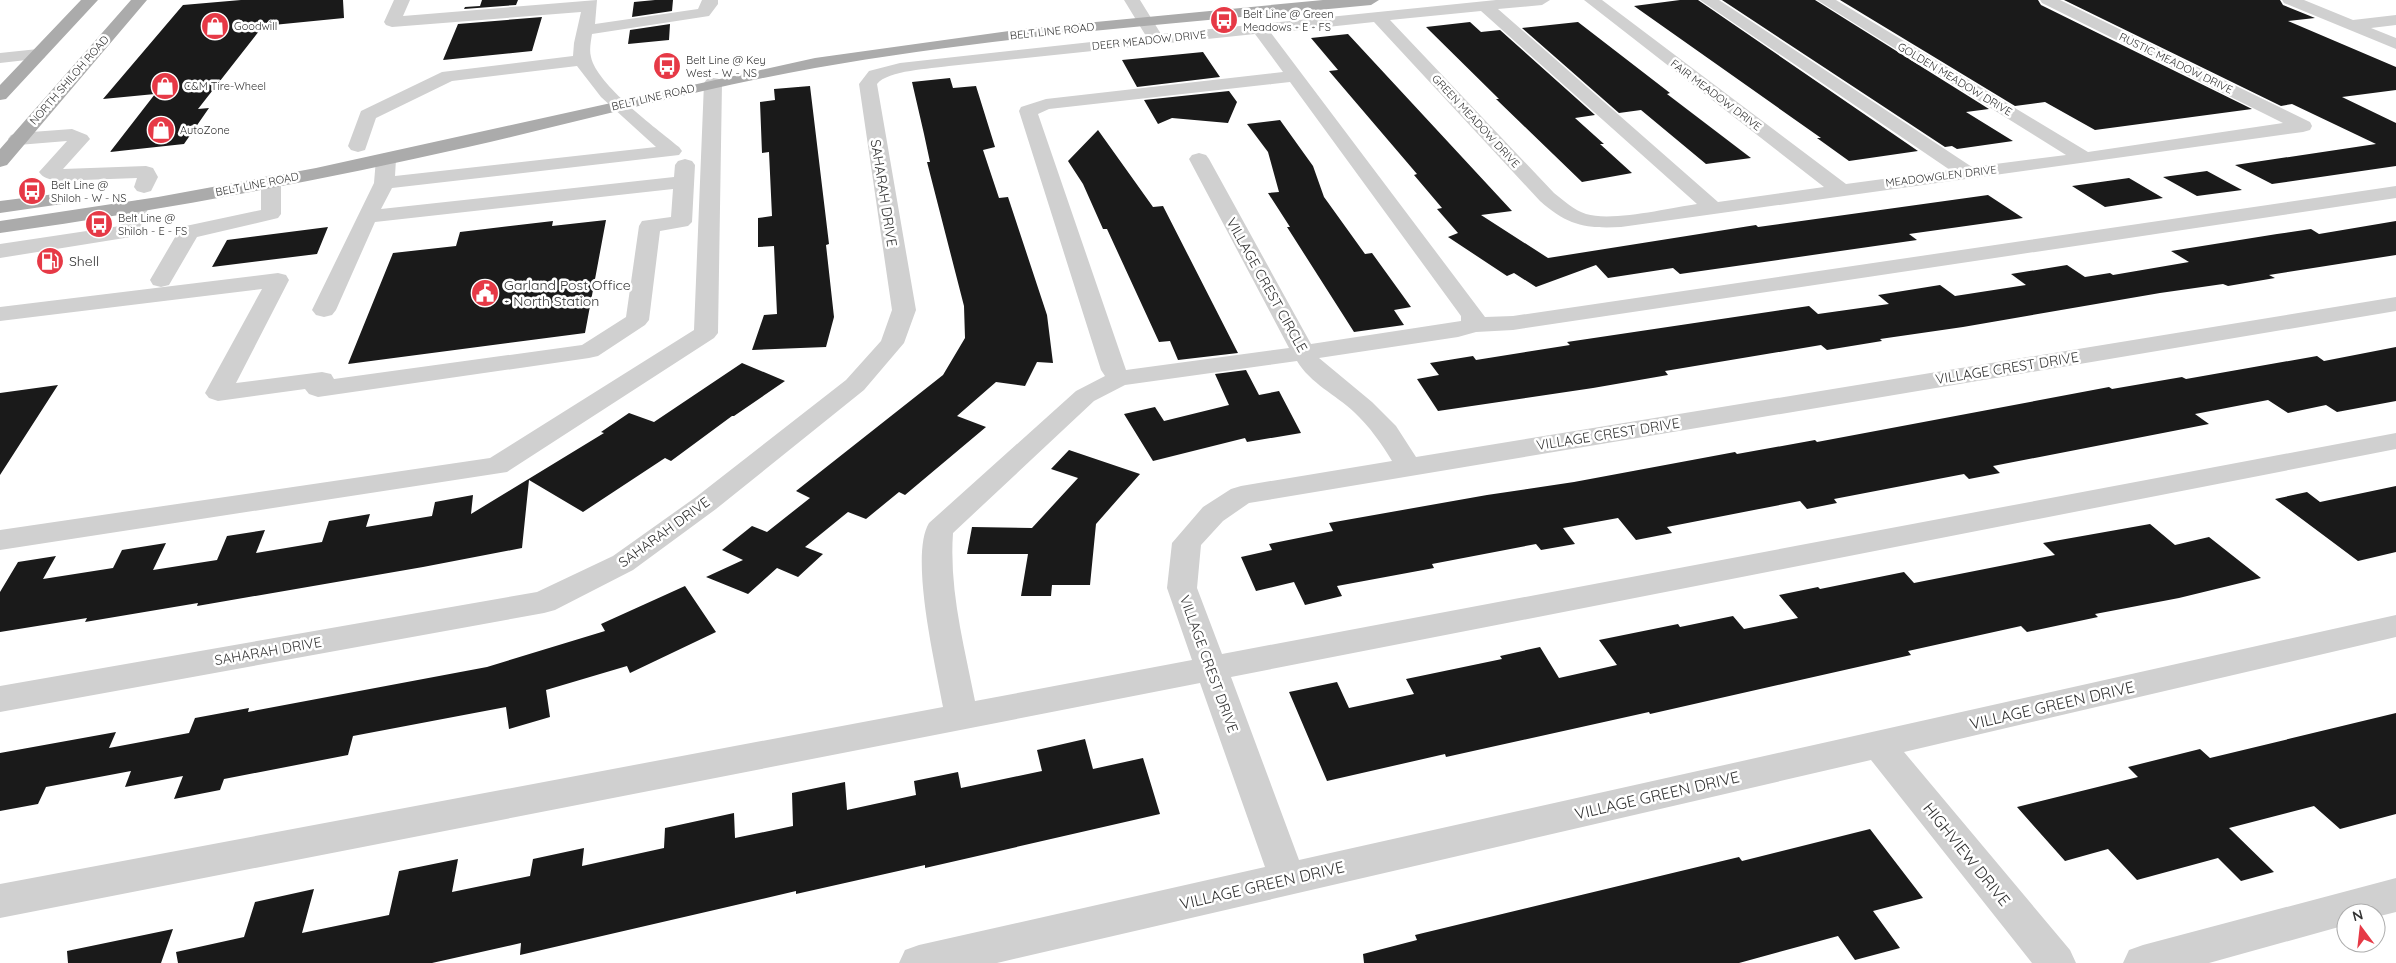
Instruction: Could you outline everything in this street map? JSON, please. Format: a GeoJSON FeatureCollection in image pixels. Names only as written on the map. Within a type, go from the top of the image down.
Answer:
{"type":"FeatureCollection","features":[{"type":"Feature","properties":{"kind":"main road"},"geometry":{"type":"LineString","coordinates":[[0,95],[90,0]]}},
{"type":"Feature","properties":{"kind":"main road","name":"NORTH SHILOH ROAD"},"geometry":{"type":"LineString","coordinates":[[0,161],[139,0]]}},
{"type":"Feature","properties":{"kind":"main road","name":"BELT LINE ROAD"},"geometry":{"type":"LineString","coordinates":[[1077,12],[1134,3],[1153,4]]}},
{"type":"Feature","properties":{"kind":"main road","name":"BELT LINE ROAD"},"geometry":{"type":"LineString","coordinates":[[2,224],[142,197],[264,169],[381,151],[619,105],[713,83],[873,54],[995,37],[1145,22],[1374,8]]}},
{"type":"Feature","properties":{"kind":"main road","name":"BELT LINE ROAD"},"geometry":{"type":"LineString","coordinates":[[585,94],[624,85]]}},
{"type":"Feature","properties":{"kind":"main road","name":"BELT LINE ROAD"},"geometry":{"type":"LineString","coordinates":[[338,150],[358,146],[381,151]]}},
{"type":"Feature","properties":{"kind":"street"},"geometry":{"type":"LineString","coordinates":[[0,314],[278,280],[218,393],[322,378],[318,389],[588,351],[636,320],[650,226],[681,222],[686,166],[672,151],[619,105],[584,67],[582,49],[590,3],[392,22],[402,0]]}},
{"type":"Feature","properties":{"kind":"street"},"geometry":{"type":"LineString","coordinates":[[586,30],[702,13],[710,4],[710,0]]}},
{"type":"Feature","properties":{"kind":"street","name":"DEER MEADOW DRIVE"},"geometry":{"type":"LineString","coordinates":[[875,75],[900,68],[949,61],[1259,28],[1374,8],[1485,6],[1542,0]]}},
{"type":"Feature","properties":{"kind":"street","name":"FAIR MEADOW DRIVE"},"geometry":{"type":"LineString","coordinates":[[1592,0],[1840,190]]}},
{"type":"Feature","properties":{"kind":"street"},"geometry":{"type":"LineString","coordinates":[[1708,0],[1967,173]]}},
{"type":"Feature","properties":{"kind":"street","name":"GOLDEN MEADOW DRIVE"},"geometry":{"type":"LineString","coordinates":[[1825,0],[2085,158]]}},
{"type":"Feature","properties":{"kind":"street","name":"RUSTIC MEADOW DRIVE"},"geometry":{"type":"LineString","coordinates":[[2048,0],[2303,126]]}},
{"type":"Feature","properties":{"kind":"street"},"geometry":{"type":"LineString","coordinates":[[2290,0],[2396,44]]}},
{"type":"Feature","properties":{"kind":"street"},"geometry":{"type":"LineString","coordinates":[[2322,0],[2378,22]]}},
{"type":"Feature","properties":{"kind":"street"},"geometry":{"type":"LineString","coordinates":[[1134,3],[1156,39]]}},
{"type":"Feature","properties":{"kind":"street"},"geometry":{"type":"LineString","coordinates":[[1485,6],[1712,207]]}},
{"type":"Feature","properties":{"kind":"street","name":"GREEN MEADOW DRIVE"},"geometry":{"type":"LineString","coordinates":[[1374,8],[1547,197],[1562,211],[1578,220]]}},
{"type":"Feature","properties":{"kind":"street"},"geometry":{"type":"LineString","coordinates":[[2352,26],[2396,20]]}},
{"type":"Feature","properties":{"kind":"street"},"geometry":{"type":"LineString","coordinates":[[1259,28],[1473,316],[1473,325]]}},
{"type":"Feature","properties":{"kind":"street"},"geometry":{"type":"LineString","coordinates":[[0,58],[38,54]]}},
{"type":"Feature","properties":{"kind":"street"},"geometry":{"type":"LineString","coordinates":[[358,146],[368,115],[448,76],[583,60]]}},
{"type":"Feature","properties":{"kind":"street","name":"SAHARAH DRIVE"},"geometry":{"type":"LineString","coordinates":[[0,699],[544,602],[623,563],[706,503],[855,385],[892,343],[904,310],[868,84],[875,75]]}},
{"type":"Feature","properties":{"kind":"street"},"geometry":{"type":"LineString","coordinates":[[1119,378],[1114,370],[1098,324],[1030,122],[1028,111],[1046,104],[1294,76]]}},
{"type":"Feature","properties":{"kind":"street"},"geometry":{"type":"LineString","coordinates":[[0,540],[497,466],[706,333],[713,83]]}},
{"type":"Feature","properties":{"kind":"street","name":"MEADOWGLEN DRIVE"},"geometry":{"type":"LineString","coordinates":[[1578,220],[1621,221],[1712,207],[2085,158],[2303,126]]}},
{"type":"Feature","properties":{"kind":"street"},"geometry":{"type":"LineString","coordinates":[[0,250],[129,230],[148,177],[146,172],[56,176],[49,172],[80,139],[72,136],[18,139]]}},
{"type":"Feature","properties":{"kind":"street"},"geometry":{"type":"LineString","coordinates":[[324,310],[384,183],[381,151]]}},
{"type":"Feature","properties":{"kind":"street"},"geometry":{"type":"LineString","coordinates":[[384,183],[672,151]]}},
{"type":"Feature","properties":{"kind":"street","name":"VILLAGE CREST CIRCLE"},"geometry":{"type":"LineString","coordinates":[[1199,159],[1312,366],[1362,407],[1388,432],[1409,467]]}},
{"type":"Feature","properties":{"kind":"street"},"geometry":{"type":"LineString","coordinates":[[161,280],[189,232],[271,214],[264,169]]}},
{"type":"Feature","properties":{"kind":"street"},"geometry":{"type":"LineString","coordinates":[[367,217],[684,182]]}},
{"type":"Feature","properties":{"kind":"street"},"geometry":{"type":"LineString","coordinates":[[962,717],[940,591],[936,550],[939,530],[1085,396],[1119,378],[1304,354],[1458,330],[1473,325],[1523,322],[2396,192]]}},
{"type":"Feature","properties":{"kind":"street","name":"VILLAGE CREST DRIVE"},"geometry":{"type":"LineString","coordinates":[[1288,879],[1210,670],[1182,588],[1188,543],[1213,514],[1241,494],[2396,304]]}},
{"type":"Feature","properties":{"kind":"street"},"geometry":{"type":"LineString","coordinates":[[0,901],[2396,441]]}},
{"type":"Feature","properties":{"kind":"street","name":"VILLAGE GREEN DRIVE"},"geometry":{"type":"LineString","coordinates":[[918,963],[2396,626]]}},
{"type":"Feature","properties":{"kind":"street","name":"HIGHVIEW DRIVE"},"geometry":{"type":"LineString","coordinates":[[1878,744],[2056,963]]}},
{"type":"Feature","properties":{"kind":"street"},"geometry":{"type":"LineString","coordinates":[[2143,963],[2396,895]]}},
{"type":"Feature","properties":{"kind":"building"},"geometry":{"type":"Polygon","coordinates":[[[241,0],[343,0],[344,18],[263,26],[198,109],[209,108],[184,144],[110,152],[155,94],[103,99],[183,5],[241,0]]]}},
{"type":"Feature","properties":{"kind":"building"},"geometry":{"type":"Polygon","coordinates":[[[482,0],[518,0],[516,5],[464,9],[465,7],[480,6],[482,0]]]}},
{"type":"Feature","properties":{"kind":"building"},"geometry":{"type":"Polygon","coordinates":[[[673,0],[672,11],[632,17],[634,2],[673,0]]]}},
{"type":"Feature","properties":{"kind":"building"},"geometry":{"type":"Polygon","coordinates":[[[1680,0],[1698,0],[1918,151],[1849,161],[1817,138],[1821,138],[1634,6],[1680,0]]]}},
{"type":"Feature","properties":{"kind":"building"},"geometry":{"type":"Polygon","coordinates":[[[1722,0],[1815,0],[1989,109],[1966,112],[2013,141],[1957,149],[1952,146],[1945,147],[1722,0]]]}},
{"type":"Feature","properties":{"kind":"building"},"geometry":{"type":"Polygon","coordinates":[[[1840,0],[2038,0],[2041,5],[2252,109],[2095,130],[2045,102],[2015,106],[1840,0]]]}},
{"type":"Feature","properties":{"kind":"building"},"geometry":{"type":"Polygon","coordinates":[[[2064,0],[2280,0],[2283,5],[2315,18],[2288,21],[2396,67],[2396,90],[2342,97],[2396,123],[2396,166],[2272,184],[2235,165],[2376,144],[2292,104],[2281,106],[2064,0]]]}},
{"type":"Feature","properties":{"kind":"building"},"geometry":{"type":"Polygon","coordinates":[[[542,17],[532,51],[443,60],[458,24],[542,17]]]}},
{"type":"Feature","properties":{"kind":"building"},"geometry":{"type":"Polygon","coordinates":[[[1470,22],[1481,32],[1500,30],[1595,115],[1575,118],[1632,173],[1582,182],[1496,99],[1499,99],[1426,27],[1470,22]]]}},
{"type":"Feature","properties":{"kind":"building"},"geometry":{"type":"Polygon","coordinates":[[[1578,22],[1670,93],[1667,94],[1751,158],[1706,164],[1641,110],[1619,113],[1522,28],[1578,22]]]}},
{"type":"Feature","properties":{"kind":"building"},"geometry":{"type":"Polygon","coordinates":[[[670,24],[669,40],[628,44],[630,30],[670,24]]]}},
{"type":"Feature","properties":{"kind":"building"},"geometry":{"type":"Polygon","coordinates":[[[1348,34],[1512,211],[1481,215],[1548,258],[1756,225],[1758,227],[1988,195],[2023,218],[1909,234],[1917,240],[1680,274],[1673,268],[1608,278],[1596,265],[1536,287],[1514,273],[1507,276],[1448,237],[1458,233],[1437,209],[1442,208],[1414,175],[1417,174],[1329,71],[1338,70],[1311,38],[1348,34]]]}},
{"type":"Feature","properties":{"kind":"building"},"geometry":{"type":"Polygon","coordinates":[[[1203,52],[1220,77],[1137,87],[1122,60],[1203,52]]]}},
{"type":"Feature","properties":{"kind":"building"},"geometry":{"type":"Polygon","coordinates":[[[950,78],[953,88],[976,86],[995,147],[983,150],[999,198],[1008,197],[1047,315],[1053,363],[1037,362],[1025,386],[996,382],[957,416],[986,427],[905,495],[899,492],[866,519],[848,512],[805,547],[823,554],[798,577],[777,568],[748,594],[706,577],[743,560],[722,550],[752,526],[767,532],[810,498],[796,491],[943,375],[965,338],[964,306],[927,162],[930,162],[912,82],[950,78]]]}},
{"type":"Feature","properties":{"kind":"building"},"geometry":{"type":"Polygon","coordinates":[[[810,86],[829,244],[826,245],[834,317],[826,347],[752,350],[764,315],[777,314],[774,246],[758,247],[758,218],[772,216],[769,152],[762,153],[760,102],[775,100],[774,89],[810,86]]]}},
{"type":"Feature","properties":{"kind":"building"},"geometry":{"type":"Polygon","coordinates":[[[1229,91],[1237,102],[1228,123],[1172,118],[1158,124],[1144,100],[1229,91]]]}},
{"type":"Feature","properties":{"kind":"building"},"geometry":{"type":"Polygon","coordinates":[[[1280,120],[1313,166],[1324,197],[1365,254],[1372,253],[1411,307],[1394,310],[1404,325],[1354,332],[1287,227],[1290,227],[1268,193],[1279,192],[1268,152],[1247,124],[1280,120]]]}},
{"type":"Feature","properties":{"kind":"building"},"geometry":{"type":"Polygon","coordinates":[[[1098,130],[1153,207],[1163,206],[1238,353],[1178,360],[1170,341],[1159,342],[1107,229],[1103,229],[1083,184],[1068,161],[1098,130]]]}},
{"type":"Feature","properties":{"kind":"building"},"geometry":{"type":"Polygon","coordinates":[[[2207,171],[2242,190],[2197,196],[2163,177],[2207,171]]]}},
{"type":"Feature","properties":{"kind":"building"},"geometry":{"type":"Polygon","coordinates":[[[2129,178],[2163,198],[2105,207],[2072,186],[2129,178]]]}},
{"type":"Feature","properties":{"kind":"building","name":"Garland Post Office - North Station"},"geometry":{"type":"Polygon","coordinates":[[[606,220],[585,333],[348,364],[393,253],[456,246],[460,232],[553,221],[552,226],[606,220]]]}},
{"type":"Feature","properties":{"kind":"building"},"geometry":{"type":"Polygon","coordinates":[[[2396,221],[2396,255],[2269,275],[2275,278],[2228,286],[2223,284],[2160,293],[1963,327],[1880,339],[1882,341],[1827,350],[1821,345],[1665,371],[1668,375],[1593,388],[1438,411],[1417,379],[1439,375],[1430,363],[1473,356],[1476,360],[1570,345],[1567,342],[1809,306],[1818,314],[1889,304],[1878,295],[1940,285],[1955,296],[2026,285],[2011,274],[2067,265],[2085,277],[2110,273],[2113,275],[2189,262],[2171,251],[2311,229],[2319,234],[2396,221]]]}},
{"type":"Feature","properties":{"kind":"building"},"geometry":{"type":"Polygon","coordinates":[[[328,227],[317,254],[212,267],[227,240],[328,227]]]}},
{"type":"Feature","properties":{"kind":"building"},"geometry":{"type":"Polygon","coordinates":[[[2396,347],[2396,401],[2337,412],[2326,405],[2288,413],[2268,400],[2195,414],[2209,424],[1993,466],[2000,473],[1969,479],[1964,474],[1834,499],[1837,503],[1807,509],[1800,501],[1667,527],[1672,533],[1636,540],[1618,518],[1563,528],[1575,544],[1541,550],[1536,544],[1432,564],[1434,568],[1337,586],[1342,596],[1305,605],[1294,582],[1256,591],[1241,557],[1272,550],[1269,544],[1333,531],[1329,523],[1487,495],[1574,482],[1735,452],[1737,454],[1815,440],[1817,442],[2109,387],[2112,389],[2182,377],[2186,379],[2317,356],[2324,361],[2396,347]]]}},
{"type":"Feature","properties":{"kind":"building"},"geometry":{"type":"Polygon","coordinates":[[[742,363],[785,381],[732,416],[671,461],[665,458],[583,512],[529,480],[522,548],[197,606],[198,603],[85,622],[87,618],[0,632],[0,592],[18,562],[56,556],[43,579],[113,568],[122,550],[166,543],[153,570],[217,560],[227,536],[265,530],[256,553],[322,542],[329,521],[370,514],[366,527],[432,516],[435,502],[473,495],[471,514],[604,433],[601,432],[629,413],[654,422],[742,363]]]}},
{"type":"Feature","properties":{"kind":"building"},"geometry":{"type":"Polygon","coordinates":[[[1246,370],[1259,395],[1279,391],[1301,433],[1247,442],[1245,438],[1153,461],[1124,414],[1155,407],[1164,421],[1229,405],[1215,374],[1246,370]]]}},
{"type":"Feature","properties":{"kind":"building"},"geometry":{"type":"Polygon","coordinates":[[[58,385],[0,475],[0,393],[58,385]]]}},
{"type":"Feature","properties":{"kind":"building"},"geometry":{"type":"Polygon","coordinates":[[[1069,450],[1140,474],[1096,524],[1090,585],[1052,585],[1051,596],[1021,596],[1028,554],[967,554],[972,527],[1032,528],[1078,478],[1051,469],[1069,450]]]}},
{"type":"Feature","properties":{"kind":"building"},"geometry":{"type":"Polygon","coordinates":[[[2396,486],[2396,552],[2358,561],[2275,499],[2307,492],[2320,502],[2396,486]]]}},
{"type":"Feature","properties":{"kind":"building"},"geometry":{"type":"Polygon","coordinates":[[[2150,524],[2175,545],[2209,537],[2261,578],[2179,598],[2095,614],[2098,617],[2027,632],[2021,626],[1908,651],[1911,655],[1650,714],[1649,712],[1446,757],[1445,754],[1327,781],[1289,692],[1337,682],[1349,708],[1414,694],[1406,679],[1502,659],[1500,656],[1540,647],[1559,678],[1617,665],[1599,640],[1678,624],[1680,627],[1733,616],[1744,629],[1798,618],[1779,595],[1818,587],[1820,589],[1904,572],[1914,583],[2055,555],[2043,543],[2150,524]]]}},
{"type":"Feature","properties":{"kind":"building"},"geometry":{"type":"Polygon","coordinates":[[[685,586],[716,632],[630,673],[627,666],[546,690],[550,717],[509,729],[506,707],[353,736],[348,755],[224,779],[220,790],[174,799],[183,776],[125,787],[131,771],[46,787],[38,804],[0,811],[0,753],[116,732],[109,748],[189,733],[195,718],[249,708],[248,712],[487,667],[605,631],[601,624],[685,586]]]}},
{"type":"Feature","properties":{"kind":"building"},"geometry":{"type":"Polygon","coordinates":[[[2396,713],[2396,814],[2340,829],[2314,806],[2229,828],[2274,872],[2241,881],[2218,858],[2137,880],[2108,849],[2065,861],[2017,807],[2138,777],[2128,767],[2200,749],[2210,758],[2396,713]]]}},
{"type":"Feature","properties":{"kind":"building"},"geometry":{"type":"Polygon","coordinates":[[[1085,739],[1093,769],[1143,758],[1160,814],[925,868],[925,865],[796,894],[796,891],[520,955],[521,943],[432,963],[178,963],[176,952],[244,937],[255,902],[314,889],[302,933],[389,915],[399,871],[458,859],[452,892],[530,876],[533,859],[584,848],[582,866],[664,848],[665,828],[734,813],[735,838],[793,826],[792,793],[845,782],[847,810],[916,795],[914,781],[958,772],[961,788],[1042,771],[1037,750],[1085,739]]]}},
{"type":"Feature","properties":{"kind":"building"},"geometry":{"type":"Polygon","coordinates":[[[1870,829],[1923,898],[1873,911],[1900,948],[1855,960],[1838,936],[1739,963],[1364,963],[1363,954],[1417,940],[1415,935],[1739,857],[1742,861],[1870,829]]]}},
{"type":"Feature","properties":{"kind":"building"},"geometry":{"type":"Polygon","coordinates":[[[173,929],[161,963],[68,963],[67,951],[173,929]]]}},
{"type":"Feature","properties":{"kind":"place","name":"Belt Line @ Green Meadows - E - FS"},"geometry":{"type":"Point","coordinates":[1224,20]}},
{"type":"Feature","properties":{"kind":"place","name":"Goodwill"},"geometry":{"type":"Point","coordinates":[215,26]}},
{"type":"Feature","properties":{"kind":"place","name":"Belt Line @ Key West - W - NS"},"geometry":{"type":"Point","coordinates":[667,66]}},
{"type":"Feature","properties":{"kind":"place","name":"C&M Tire-Wheel"},"geometry":{"type":"Point","coordinates":[165,86]}},
{"type":"Feature","properties":{"kind":"place","name":"AutoZone"},"geometry":{"type":"Point","coordinates":[161,130]}},
{"type":"Feature","properties":{"kind":"place","name":"Belt Line @ Shiloh - W - NS"},"geometry":{"type":"Point","coordinates":[32,191]}},
{"type":"Feature","properties":{"kind":"place","name":"Belt Line @ Shiloh - E - FS"},"geometry":{"type":"Point","coordinates":[99,224]}},
{"type":"Feature","properties":{"kind":"place","name":"Shell"},"geometry":{"type":"Point","coordinates":[50,261]}},
{"type":"Feature","properties":{"kind":"place","name":"Garland Post Office - North Station"},"geometry":{"type":"Point","coordinates":[485,293]}}]}
